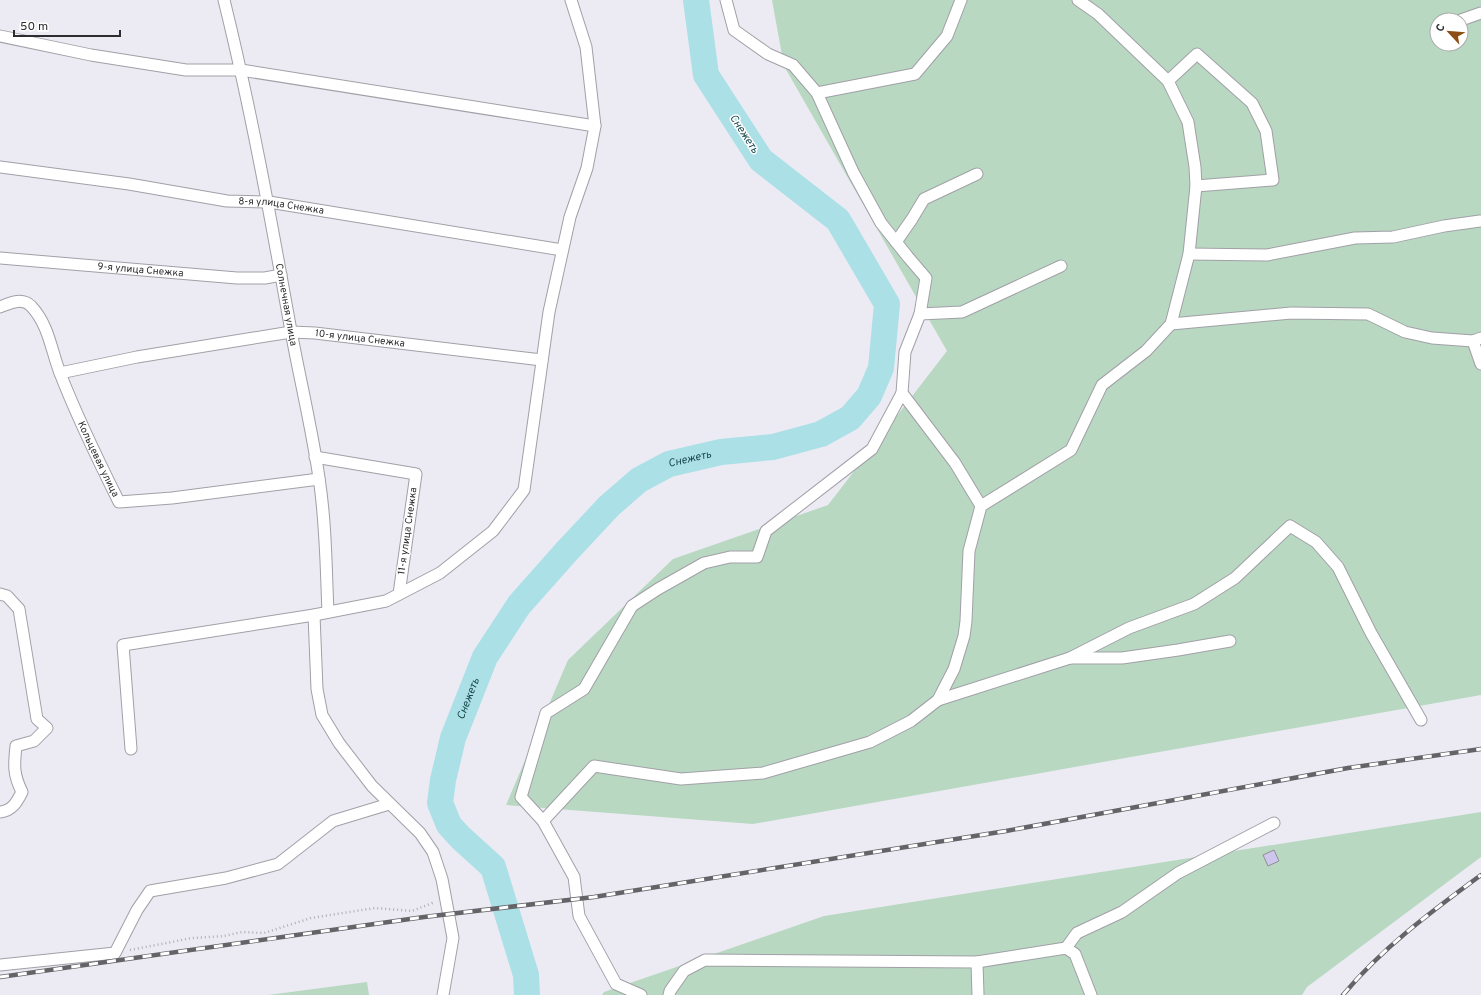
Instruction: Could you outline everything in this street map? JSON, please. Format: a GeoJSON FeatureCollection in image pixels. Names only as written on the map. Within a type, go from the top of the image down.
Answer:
{"type":"FeatureCollection","features":[{"type":"Feature","properties":{"kind":"street","name":"Солнечная улица"},"geometry":{"type":"LineString","coordinates":[[224,0],[241,70],[268,202],[319,479],[325,529],[328,612]]}},
{"type":"Feature","properties":{"kind":"street"},"geometry":{"type":"LineString","coordinates":[[131,749],[122,646],[314,615],[386,601],[440,573],[493,531],[524,490],[549,312],[570,217],[587,168],[595,126],[586,47],[571,0]]}},
{"type":"Feature","properties":{"kind":"street"},"geometry":{"type":"LineString","coordinates":[[641,995],[616,984],[579,916],[574,877],[543,821],[521,797],[546,713],[584,688],[632,606],[658,589],[704,563],[730,557],[757,557],[766,531],[872,449],[902,392],[905,352],[920,314],[926,278],[881,222],[853,172],[817,94],[793,65],[768,54],[734,30],[726,0]]}},
{"type":"Feature","properties":{"kind":"street"},"geometry":{"type":"LineString","coordinates":[[817,94],[915,74],[947,36],[961,0]]}},
{"type":"Feature","properties":{"kind":"street"},"geometry":{"type":"LineString","coordinates":[[938,700],[954,669],[964,636],[966,621],[968,551],[981,506],[1071,450],[1102,385],[1146,351],[1171,324],[1189,254],[1196,186],[1196,167],[1188,122],[1168,81],[1098,14],[1078,0]]}},
{"type":"Feature","properties":{"kind":"street"},"geometry":{"type":"LineString","coordinates":[[1469,17],[1481,13]]}},
{"type":"Feature","properties":{"kind":"street"},"geometry":{"type":"LineString","coordinates":[[0,36],[92,55],[186,70],[241,70],[595,126]]}},
{"type":"Feature","properties":{"kind":"street"},"geometry":{"type":"LineString","coordinates":[[1168,81],[1197,54],[1252,103],[1266,131],[1273,180],[1196,186]]}},
{"type":"Feature","properties":{"kind":"street","name":"8-я улица Снежка"},"geometry":{"type":"LineString","coordinates":[[0,167],[129,184],[228,201],[268,202],[562,250]]}},
{"type":"Feature","properties":{"kind":"street"},"geometry":{"type":"LineString","coordinates":[[896,242],[924,199],[978,174]]}},
{"type":"Feature","properties":{"kind":"street"},"geometry":{"type":"LineString","coordinates":[[1189,254],[1267,255],[1355,238],[1393,237],[1444,226],[1480,221]]}},
{"type":"Feature","properties":{"kind":"street","name":"9-я улица Снежка"},"geometry":{"type":"LineString","coordinates":[[0,258],[237,278],[265,278],[281,275]]}},
{"type":"Feature","properties":{"kind":"street"},"geometry":{"type":"LineString","coordinates":[[920,314],[962,312],[1061,266]]}},
{"type":"Feature","properties":{"kind":"street","name":"Кольцевая улица"},"geometry":{"type":"LineString","coordinates":[[0,307],[16,301],[30,305],[46,326],[60,373],[95,453],[119,502],[172,498],[319,479]]}},
{"type":"Feature","properties":{"kind":"street"},"geometry":{"type":"LineString","coordinates":[[1171,324],[1291,314],[1368,314],[1405,332],[1432,338],[1477,340],[1481,361]]}},
{"type":"Feature","properties":{"kind":"street","name":"10-я улица Снежка"},"geometry":{"type":"LineString","coordinates":[[60,373],[137,357],[291,332],[315,333],[542,360]]}},
{"type":"Feature","properties":{"kind":"street"},"geometry":{"type":"LineString","coordinates":[[902,392],[954,463],[981,506]]}},
{"type":"Feature","properties":{"kind":"street","name":"11-я улица Снежка"},"geometry":{"type":"LineString","coordinates":[[315,457],[416,474],[399,594]]}},
{"type":"Feature","properties":{"kind":"street"},"geometry":{"type":"LineString","coordinates":[[543,821],[594,766],[681,780],[762,773],[870,742],[911,721],[938,700],[1070,658],[1129,628],[1194,604],[1235,578],[1290,526],[1316,542],[1338,567],[1371,633],[1421,720]]}},
{"type":"Feature","properties":{"kind":"street"},"geometry":{"type":"LineString","coordinates":[[0,594],[6,596],[19,609],[37,719],[47,728],[34,741],[16,746],[14,764],[16,780],[22,792],[17,803],[0,812]]}},
{"type":"Feature","properties":{"kind":"street"},"geometry":{"type":"LineString","coordinates":[[314,615],[317,689],[322,715],[339,743],[372,786],[420,833],[433,852],[446,898],[452,938],[443,995]]}},
{"type":"Feature","properties":{"kind":"street"},"geometry":{"type":"LineString","coordinates":[[1070,658],[1122,658],[1230,641]]}},
{"type":"Feature","properties":{"kind":"street"},"geometry":{"type":"LineString","coordinates":[[0,964],[115,953],[137,910],[150,891],[226,878],[278,864],[333,821],[389,804]]}},
{"type":"Feature","properties":{"kind":"street"},"geometry":{"type":"LineString","coordinates":[[1066,948],[1077,933],[1122,912],[1178,873],[1274,823]]}},
{"type":"Feature","properties":{"kind":"street"},"geometry":{"type":"LineString","coordinates":[[669,995],[670,991],[684,971],[705,960],[977,962],[1066,948],[1075,954],[1091,995]]}},
{"type":"Feature","properties":{"kind":"street"},"geometry":{"type":"LineString","coordinates":[[977,962],[978,995]]}},
{"type":"Feature","properties":{"kind":"street"},"geometry":{"type":"LineString","coordinates":[[613,995],[616,984]]}},
{"type":"Feature","properties":{"kind":"path"},"geometry":{"type":"LineString","coordinates":[[115,953],[192,938],[224,936],[242,932],[264,933],[311,918],[375,908],[412,911],[446,898]]}},
{"type":"Feature","properties":{"kind":"green space"},"geometry":{"type":"Polygon","coordinates":[[[772,0],[1481,0],[1481,695],[753,824],[506,805],[568,660],[673,559],[828,505],[947,351],[784,66],[772,0]]]}},
{"type":"Feature","properties":{"kind":"green space"},"geometry":{"type":"Polygon","coordinates":[[[1481,812],[1481,857],[1307,987],[1302,995],[602,995],[604,992],[824,916],[1481,812]]]}},
{"type":"Feature","properties":{"kind":"green space"},"geometry":{"type":"Polygon","coordinates":[[[367,982],[369,995],[268,995],[367,982]]]}},
{"type":"Feature","properties":{"kind":"building"},"geometry":{"type":"Polygon","coordinates":[[[1274,850],[1279,861],[1268,866],[1263,855],[1274,850]]]}},
{"type":"Feature","properties":{"kind":"waterway","name":"Снежеть"},"geometry":{"type":"LineString","coordinates":[[527,995],[526,975],[493,867],[449,825],[440,803],[443,780],[453,738],[485,657],[519,605],[609,506],[639,480],[669,464],[721,452],[773,447],[821,434],[850,418],[869,396],[881,368],[887,304],[838,220],[761,160],[706,75],[696,0]]}},
{"type":"Feature","properties":{"kind":"railway"},"geometry":{"type":"LineString","coordinates":[[0,977],[424,917],[594,897],[1006,831],[1348,768],[1481,749]]}},
{"type":"Feature","properties":{"kind":"railway"},"geometry":{"type":"LineString","coordinates":[[1343,995],[1374,961],[1408,931],[1481,875]]}}]}
